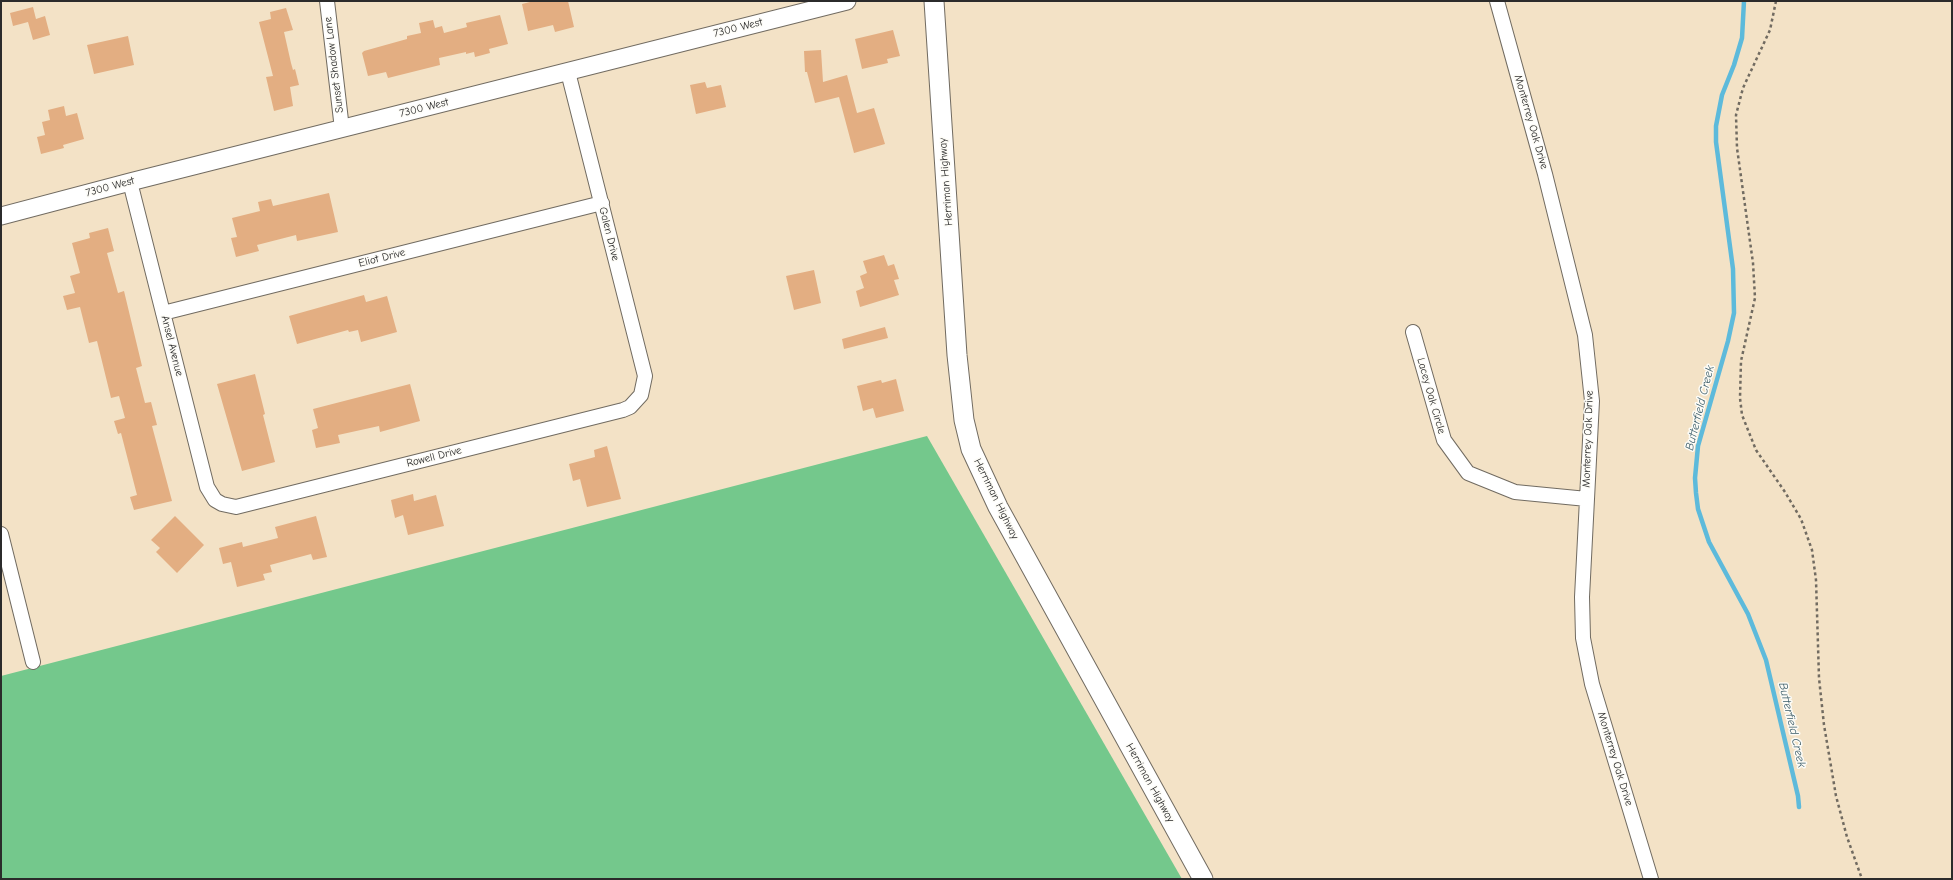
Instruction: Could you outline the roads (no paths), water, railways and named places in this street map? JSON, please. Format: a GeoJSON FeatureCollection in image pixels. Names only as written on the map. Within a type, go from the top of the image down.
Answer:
{"type":"FeatureCollection","features":[{"type":"Feature","properties":{"kind":"main road","name":"Herriman Highway"},"geometry":{"type":"LineString","coordinates":[[934,1],[957,355],[964,420],[971,449],[998,507],[1203,879]]}},
{"type":"Feature","properties":{"kind":"street","name":"Sunset Shadow Lane"},"geometry":{"type":"LineString","coordinates":[[327,1],[342,129]]}},
{"type":"Feature","properties":{"kind":"street","name":"7300 West"},"geometry":{"type":"LineString","coordinates":[[1,216],[847,1]]}},
{"type":"Feature","properties":{"kind":"street","name":"Monterrey Oak Drive"},"geometry":{"type":"LineString","coordinates":[[1497,1],[1545,174],[1586,335],[1592,401],[1582,597],[1583,638],[1592,684],[1651,879]]}},
{"type":"Feature","properties":{"kind":"street","name":"Galen Drive"},"geometry":{"type":"LineString","coordinates":[[568,72],[645,376],[641,395]]}},
{"type":"Feature","properties":{"kind":"street","name":"Ansel Avenue"},"geometry":{"type":"LineString","coordinates":[[130,182],[207,487],[215,500],[222,504]]}},
{"type":"Feature","properties":{"kind":"street","name":"Eliot Drive"},"geometry":{"type":"LineString","coordinates":[[163,313],[602,203]]}},
{"type":"Feature","properties":{"kind":"street","name":"Lacey Oak Circle"},"geometry":{"type":"LineString","coordinates":[[1413,332],[1444,440],[1468,473],[1515,492],[1587,499]]}},
{"type":"Feature","properties":{"kind":"street","name":"Rowell Drive"},"geometry":{"type":"LineString","coordinates":[[222,504],[236,507],[623,410],[630,407],[641,395]]}},
{"type":"Feature","properties":{"kind":"street"},"geometry":{"type":"LineString","coordinates":[[1,534],[33,662]]}},
{"type":"Feature","properties":{"kind":"waterway","name":"Butterfield Creek"},"geometry":{"type":"LineString","coordinates":[[1744,1],[1742,38],[1734,65],[1722,95],[1716,126],[1716,142],[1733,269],[1734,313],[1728,341],[1698,446],[1695,478],[1696,493],[1698,509],[1709,542],[1748,614],[1766,660],[1798,796],[1799,807]]}}]}
